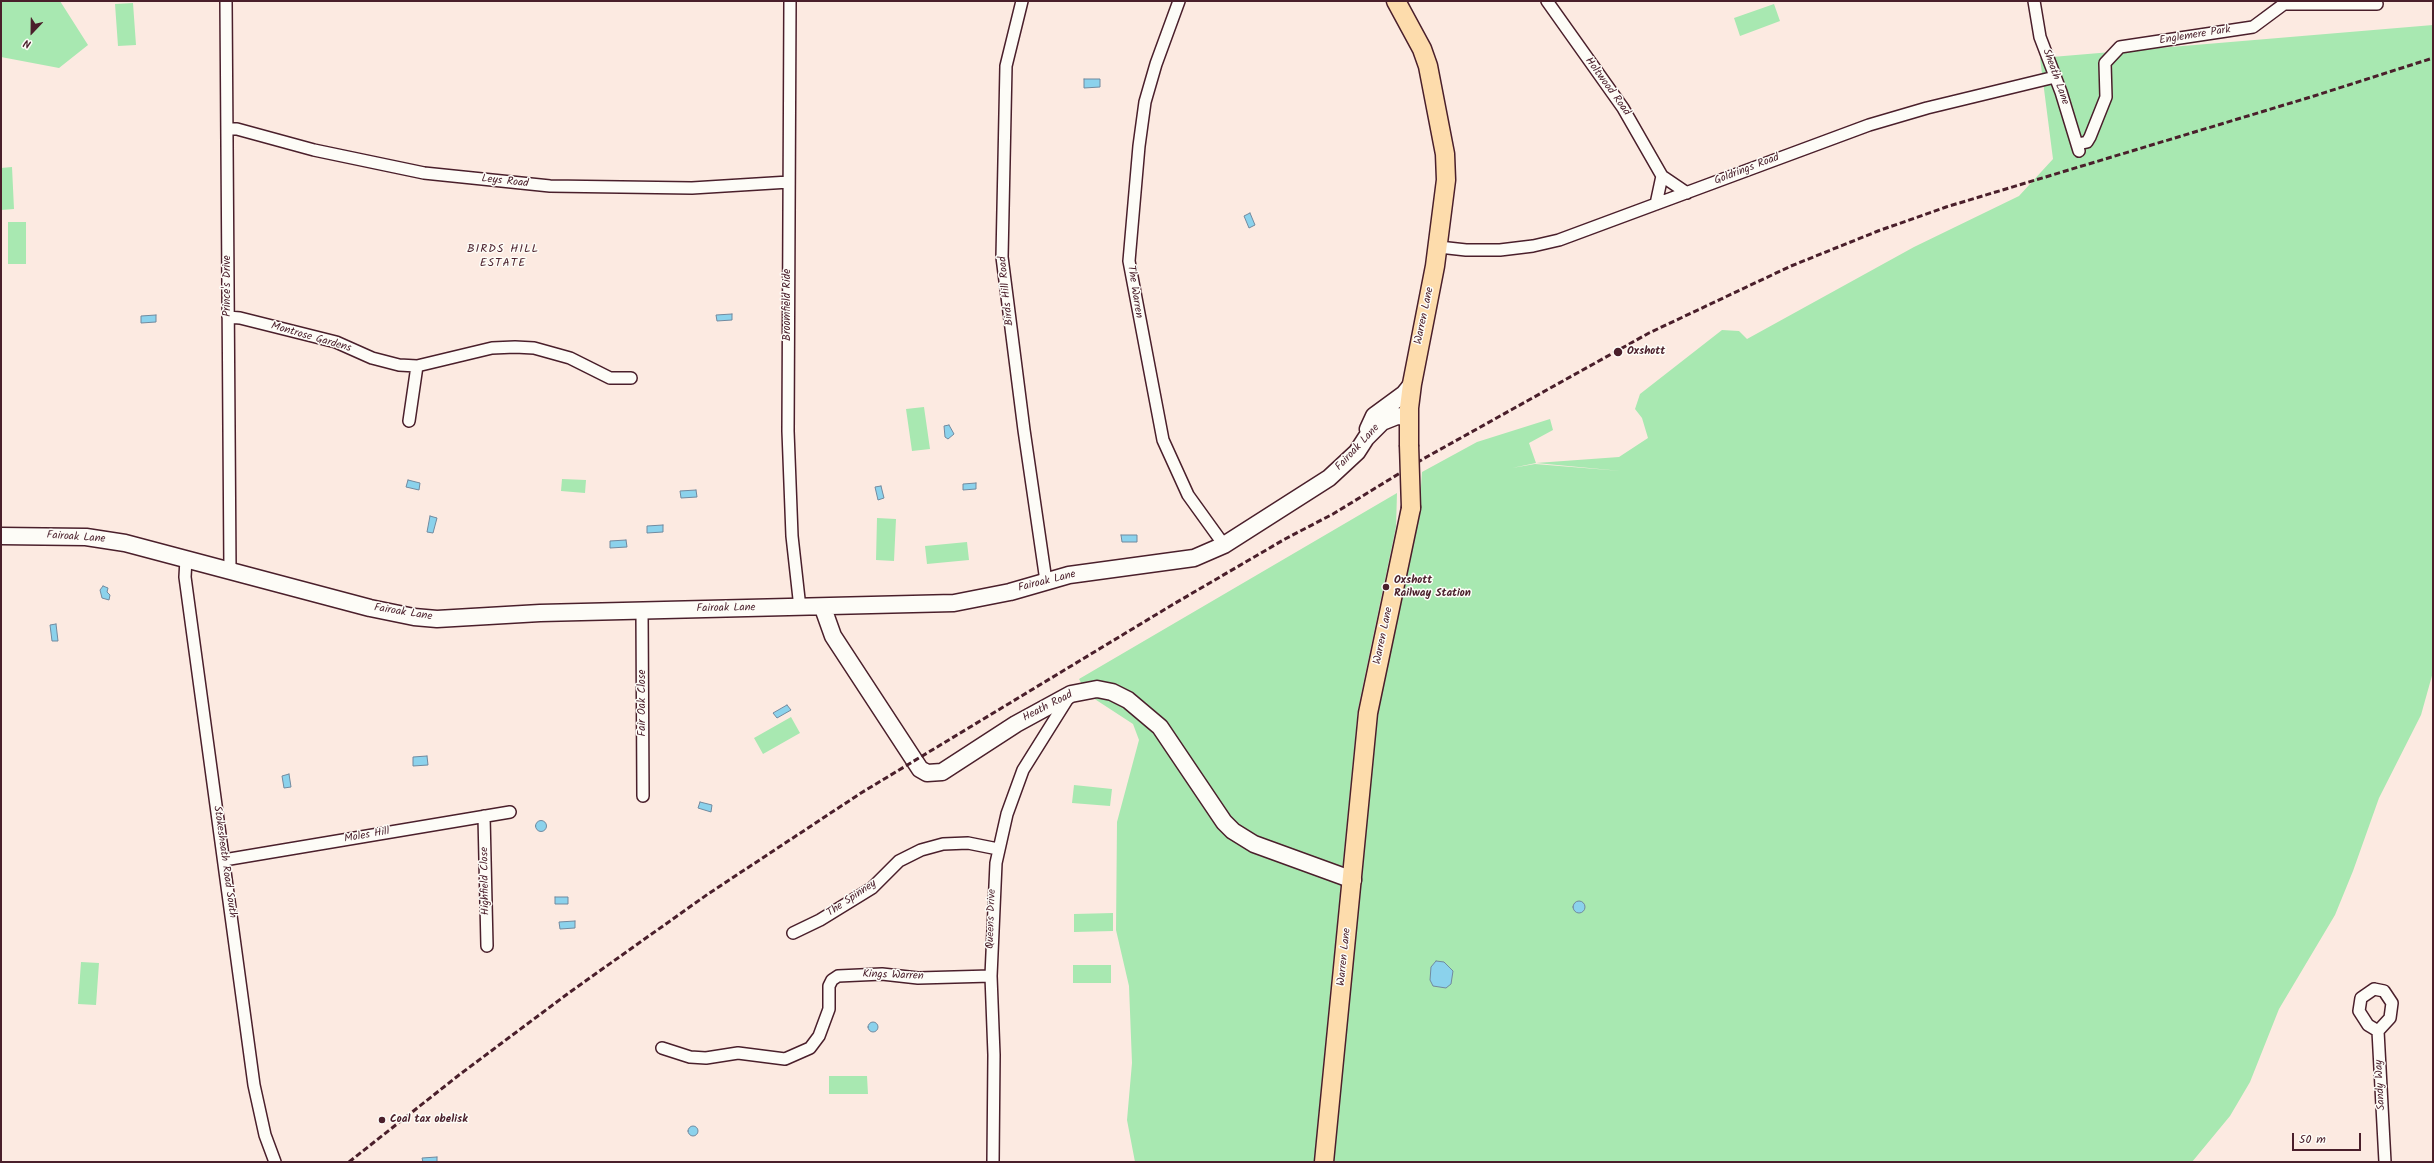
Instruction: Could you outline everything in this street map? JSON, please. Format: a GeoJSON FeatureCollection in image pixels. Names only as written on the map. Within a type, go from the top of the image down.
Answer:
{"type":"FeatureCollection","features":[{"type":"Feature","properties":{"kind":"main road","name":"Warren Lane"},"geometry":{"type":"LineString","coordinates":[[1324,1162],[1353,880],[1368,713],[1411,508],[1408,418],[1412,384],[1438,247],[1446,180],[1445,154],[1435,94],[1422,49],[1396,1]]}},
{"type":"Feature","properties":{"kind":"main road"},"geometry":{"type":"LineString","coordinates":[[1366,438],[1374,416],[1404,394],[1412,384]]}},
{"type":"Feature","properties":{"kind":"main road","name":"Fairoak Lane"},"geometry":{"type":"LineString","coordinates":[[1,536],[86,537],[125,543],[370,608],[414,617],[437,619],[642,611],[823,608],[954,603],[980,599],[1069,575],[1194,558],[1224,545],[1329,478],[1357,452],[1366,438],[1382,422],[1390,418],[1408,418]]}},
{"type":"Feature","properties":{"kind":"main road","name":"Heath Road"},"geometry":{"type":"LineString","coordinates":[[823,608],[833,636],[908,752],[920,769],[927,773],[942,772],[1016,724],[1071,694],[1097,689],[1112,692],[1128,700],[1160,727],[1224,822],[1233,831],[1254,844],[1353,880]]}},
{"type":"Feature","properties":{"kind":"street","name":"Prince's Drive"},"geometry":{"type":"LineString","coordinates":[[226,1],[230,570]]}},
{"type":"Feature","properties":{"kind":"street","name":"Broomfield Ride"},"geometry":{"type":"LineString","coordinates":[[790,1],[788,430],[792,536],[800,608]]}},
{"type":"Feature","properties":{"kind":"street","name":"Birds Hill Road"},"geometry":{"type":"LineString","coordinates":[[1022,1],[1006,66],[1002,257],[1024,430],[1046,581]]}},
{"type":"Feature","properties":{"kind":"street","name":"The Warren"},"geometry":{"type":"LineString","coordinates":[[1178,1],[1156,64],[1145,102],[1139,146],[1129,261],[1163,440],[1188,495],[1224,545]]}},
{"type":"Feature","properties":{"kind":"street","name":"Holtwood Road"},"geometry":{"type":"LineString","coordinates":[[1547,1],[1623,108],[1662,176],[1687,193]]}},
{"type":"Feature","properties":{"kind":"street","name":"Sheath Lane"},"geometry":{"type":"LineString","coordinates":[[2034,1],[2040,37],[2079,148]]}},
{"type":"Feature","properties":{"kind":"street","name":"Englemere Park"},"geometry":{"type":"LineString","coordinates":[[2079,148],[2087,142],[2090,137],[2106,97],[2105,63],[2120,47],[2253,27],[2284,4],[2378,4]]}},
{"type":"Feature","properties":{"kind":"street","name":"Goldrings Road"},"geometry":{"type":"LineString","coordinates":[[1438,247],[1473,250],[1533,246],[1559,240],[1869,124],[1926,108],[2055,77]]}},
{"type":"Feature","properties":{"kind":"street","name":"Leys Road"},"geometry":{"type":"LineString","coordinates":[[227,129],[237,129],[314,150],[379,165],[424,173],[522,184],[608,188],[692,188],[789,182]]}},
{"type":"Feature","properties":{"kind":"street"},"geometry":{"type":"LineString","coordinates":[[1656,204],[1662,176]]}},
{"type":"Feature","properties":{"kind":"street","name":"Montrose Gardens"},"geometry":{"type":"LineString","coordinates":[[228,317],[240,318],[336,342],[385,362],[417,366],[492,348],[515,346],[554,353],[610,378],[630,378]]}},
{"type":"Feature","properties":{"kind":"street"},"geometry":{"type":"LineString","coordinates":[[409,421],[417,366]]}},
{"type":"Feature","properties":{"kind":"street","name":"Stokesheath Road South"},"geometry":{"type":"LineString","coordinates":[[186,559],[185,577],[254,1085],[265,1135],[275,1162]]}},
{"type":"Feature","properties":{"kind":"street","name":"Fair Oak Close"},"geometry":{"type":"LineString","coordinates":[[642,611],[643,796]]}},
{"type":"Feature","properties":{"kind":"street","name":"Queens Drive"},"geometry":{"type":"LineString","coordinates":[[994,1162],[994,1055],[991,976],[993,883],[998,849],[1007,814],[1023,770],[1071,694]]}},
{"type":"Feature","properties":{"kind":"street","name":"Moles Hill"},"geometry":{"type":"LineString","coordinates":[[224,860],[510,812]]}},
{"type":"Feature","properties":{"kind":"street","name":"Highfield Close"},"geometry":{"type":"LineString","coordinates":[[484,816],[487,946]]}},
{"type":"Feature","properties":{"kind":"street","name":"The Spinney"},"geometry":{"type":"LineString","coordinates":[[793,934],[820,920],[872,888],[899,862],[921,850],[943,844],[968,842],[998,849]]}},
{"type":"Feature","properties":{"kind":"street","name":"Kings Warren"},"geometry":{"type":"LineString","coordinates":[[662,1048],[690,1057],[706,1058],[749,1054],[786,1059],[810,1048],[820,1036],[829,1009],[829,986],[832,980],[838,976],[882,974],[918,978],[991,976]]}},
{"type":"Feature","properties":{"kind":"street","name":"Sandy Way"},"geometry":{"type":"LineString","coordinates":[[2378,1031],[2385,1162]]}},
{"type":"Feature","properties":{"kind":"green space"},"geometry":{"type":"Polygon","coordinates":[[[1,1],[60,1],[88,45],[59,68],[1,57],[1,1]]]}},
{"type":"Feature","properties":{"kind":"green space"},"geometry":{"type":"Polygon","coordinates":[[[133,3],[136,45],[118,46],[115,4],[133,3]]]}},
{"type":"Feature","properties":{"kind":"green space"},"geometry":{"type":"Polygon","coordinates":[[[1774,4],[1780,21],[1740,36],[1734,18],[1774,4]]]}},
{"type":"Feature","properties":{"kind":"green space"},"geometry":{"type":"Polygon","coordinates":[[[2433,25],[2433,672],[2421,715],[2379,798],[2353,871],[2335,915],[2279,1009],[2250,1082],[2230,1116],[2192,1162],[1332,1162],[1377,716],[1421,486],[1422,472],[1477,442],[1550,419],[1553,430],[1529,443],[1536,463],[1619,457],[1648,438],[1642,418],[1635,409],[1640,394],[1722,330],[1739,331],[1747,339],[1914,247],[2019,196],[2053,159],[2040,58],[2433,25]],[[1536,463],[1512,468],[1535,464],[1621,471],[1536,463]]]}},
{"type":"Feature","properties":{"kind":"green space"},"geometry":{"type":"Polygon","coordinates":[[[12,167],[14,209],[1,210],[1,168],[12,167]]]}},
{"type":"Feature","properties":{"kind":"green space"},"geometry":{"type":"Polygon","coordinates":[[[8,222],[26,222],[26,264],[8,264],[8,222]]]}},
{"type":"Feature","properties":{"kind":"green space"},"geometry":{"type":"Polygon","coordinates":[[[924,407],[930,449],[912,451],[906,409],[924,407]]]}},
{"type":"Feature","properties":{"kind":"green space"},"geometry":{"type":"Polygon","coordinates":[[[562,479],[586,480],[585,493],[561,491],[562,479]]]}},
{"type":"Feature","properties":{"kind":"green space"},"geometry":{"type":"Polygon","coordinates":[[[1397,493],[1396,527],[1358,709],[1314,1162],[1135,1162],[1127,1120],[1132,1063],[1129,986],[1116,930],[1117,822],[1139,740],[1133,724],[1087,694],[1079,679],[1397,493]]]}},
{"type":"Feature","properties":{"kind":"green space"},"geometry":{"type":"Polygon","coordinates":[[[877,518],[896,519],[894,561],[876,560],[877,518]]]}},
{"type":"Feature","properties":{"kind":"green space"},"geometry":{"type":"Polygon","coordinates":[[[967,542],[969,560],[927,564],[925,546],[967,542]]]}},
{"type":"Feature","properties":{"kind":"green space"},"geometry":{"type":"Polygon","coordinates":[[[791,717],[800,733],[763,754],[754,738],[791,717]]]}},
{"type":"Feature","properties":{"kind":"green space"},"geometry":{"type":"Polygon","coordinates":[[[1074,785],[1112,789],[1110,806],[1072,803],[1074,785]]]}},
{"type":"Feature","properties":{"kind":"green space"},"geometry":{"type":"Polygon","coordinates":[[[1113,913],[1113,931],[1074,932],[1074,914],[1113,913]]]}},
{"type":"Feature","properties":{"kind":"green space"},"geometry":{"type":"Polygon","coordinates":[[[81,962],[99,963],[96,1005],[78,1004],[81,962]]]}},
{"type":"Feature","properties":{"kind":"green space"},"geometry":{"type":"Polygon","coordinates":[[[1073,965],[1111,965],[1111,983],[1073,983],[1073,965]]]}},
{"type":"Feature","properties":{"kind":"green space"},"geometry":{"type":"Polygon","coordinates":[[[829,1076],[867,1076],[868,1094],[829,1094],[829,1076]]]}},
{"type":"Feature","properties":{"kind":"water"},"geometry":{"type":"Polygon","coordinates":[[[1084,79],[1100,79],[1100,87],[1084,88],[1084,79]]]}},
{"type":"Feature","properties":{"kind":"water"},"geometry":{"type":"Polygon","coordinates":[[[1250,213],[1255,225],[1249,228],[1244,216],[1250,213]]]}},
{"type":"Feature","properties":{"kind":"water"},"geometry":{"type":"Polygon","coordinates":[[[732,314],[732,320],[717,321],[716,315],[732,314]]]}},
{"type":"Feature","properties":{"kind":"water"},"geometry":{"type":"Polygon","coordinates":[[[156,315],[156,322],[141,323],[141,316],[156,315]]]}},
{"type":"Feature","properties":{"kind":"water"},"geometry":{"type":"Polygon","coordinates":[[[949,425],[954,434],[948,439],[945,437],[944,426],[949,425]]]}},
{"type":"Feature","properties":{"kind":"water"},"geometry":{"type":"Polygon","coordinates":[[[408,480],[420,483],[419,490],[406,487],[408,480]]]}},
{"type":"Feature","properties":{"kind":"water"},"geometry":{"type":"Polygon","coordinates":[[[976,483],[976,489],[963,490],[963,484],[976,483]]]}},
{"type":"Feature","properties":{"kind":"water"},"geometry":{"type":"Polygon","coordinates":[[[881,486],[884,498],[878,500],[875,487],[881,486]]]}},
{"type":"Feature","properties":{"kind":"water"},"geometry":{"type":"Polygon","coordinates":[[[696,490],[697,497],[681,498],[680,491],[696,490]]]}},
{"type":"Feature","properties":{"kind":"water"},"geometry":{"type":"Polygon","coordinates":[[[430,516],[437,518],[433,533],[427,532],[430,516]]]}},
{"type":"Feature","properties":{"kind":"water"},"geometry":{"type":"Polygon","coordinates":[[[663,525],[663,532],[647,533],[647,526],[663,525]]]}},
{"type":"Feature","properties":{"kind":"water"},"geometry":{"type":"Polygon","coordinates":[[[1121,535],[1137,535],[1137,542],[1122,542],[1121,535]]]}},
{"type":"Feature","properties":{"kind":"water"},"geometry":{"type":"Polygon","coordinates":[[[626,540],[627,547],[610,548],[610,541],[626,540]]]}},
{"type":"Feature","properties":{"kind":"water"},"geometry":{"type":"Polygon","coordinates":[[[103,586],[108,588],[107,592],[110,595],[109,600],[102,598],[100,590],[103,586]]]}},
{"type":"Feature","properties":{"kind":"water"},"geometry":{"type":"Polygon","coordinates":[[[56,624],[58,641],[52,641],[50,625],[56,624]]]}},
{"type":"Feature","properties":{"kind":"water"},"geometry":{"type":"Polygon","coordinates":[[[787,705],[791,710],[777,718],[773,713],[787,705]]]}},
{"type":"Feature","properties":{"kind":"water"},"geometry":{"type":"Polygon","coordinates":[[[427,756],[428,765],[413,766],[413,757],[427,756]]]}},
{"type":"Feature","properties":{"kind":"water"},"geometry":{"type":"Polygon","coordinates":[[[289,774],[291,787],[284,788],[282,776],[289,774]]]}},
{"type":"Feature","properties":{"kind":"water"},"geometry":{"type":"Polygon","coordinates":[[[700,802],[712,805],[711,812],[698,808],[700,802]]]}},
{"type":"Feature","properties":{"kind":"water"},"geometry":{"type":"Polygon","coordinates":[[[539,821],[543,821],[545,822],[545,830],[539,831],[536,828],[536,824],[539,821]]]}},
{"type":"Feature","properties":{"kind":"water"},"geometry":{"type":"Polygon","coordinates":[[[555,897],[568,897],[568,904],[555,904],[555,897]]]}},
{"type":"Feature","properties":{"kind":"water"},"geometry":{"type":"Polygon","coordinates":[[[1577,901],[1581,901],[1585,907],[1581,913],[1577,913],[1573,909],[1573,905],[1577,901]]]}},
{"type":"Feature","properties":{"kind":"water"},"geometry":{"type":"Polygon","coordinates":[[[575,921],[575,928],[560,929],[559,922],[575,921]]]}},
{"type":"Feature","properties":{"kind":"water"},"geometry":{"type":"Polygon","coordinates":[[[1436,961],[1444,962],[1453,971],[1451,984],[1446,988],[1433,986],[1430,980],[1431,967],[1436,961]]]}},
{"type":"Feature","properties":{"kind":"water"},"geometry":{"type":"Polygon","coordinates":[[[871,1022],[875,1022],[877,1023],[877,1031],[871,1032],[868,1029],[868,1025],[871,1022]]]}},
{"type":"Feature","properties":{"kind":"water"},"geometry":{"type":"Polygon","coordinates":[[[691,1126],[695,1126],[697,1127],[697,1135],[691,1136],[688,1133],[688,1129],[691,1126]]]}},
{"type":"Feature","properties":{"kind":"water"},"geometry":{"type":"Polygon","coordinates":[[[437,1157],[437,1162],[423,1162],[422,1158],[437,1157]]]}},
{"type":"Feature","properties":{"kind":"railway"},"geometry":{"type":"LineString","coordinates":[[349,1162],[459,1075],[570,992],[708,894],[861,793],[1172,605],[1285,539],[1333,514],[1423,459],[1649,333],[1791,266],[1878,231],[1946,207],[2314,96],[2433,58]]}},
{"type":"Feature","properties":{"kind":"place","name":"Oxshott"},"geometry":{"type":"Point","coordinates":[1618,352]}},
{"type":"Feature","properties":{"kind":"place","name":"Oxshott Railway Station"},"geometry":{"type":"Point","coordinates":[1386,587]}},
{"type":"Feature","properties":{"kind":"place","name":"Coal tax obelisk"},"geometry":{"type":"Point","coordinates":[382,1120]}},
{"type":"Feature","properties":{"kind":"district","name":"BIRDS HILL ESTATE"},"geometry":{"type":"Point","coordinates":[503,257]}}]}
